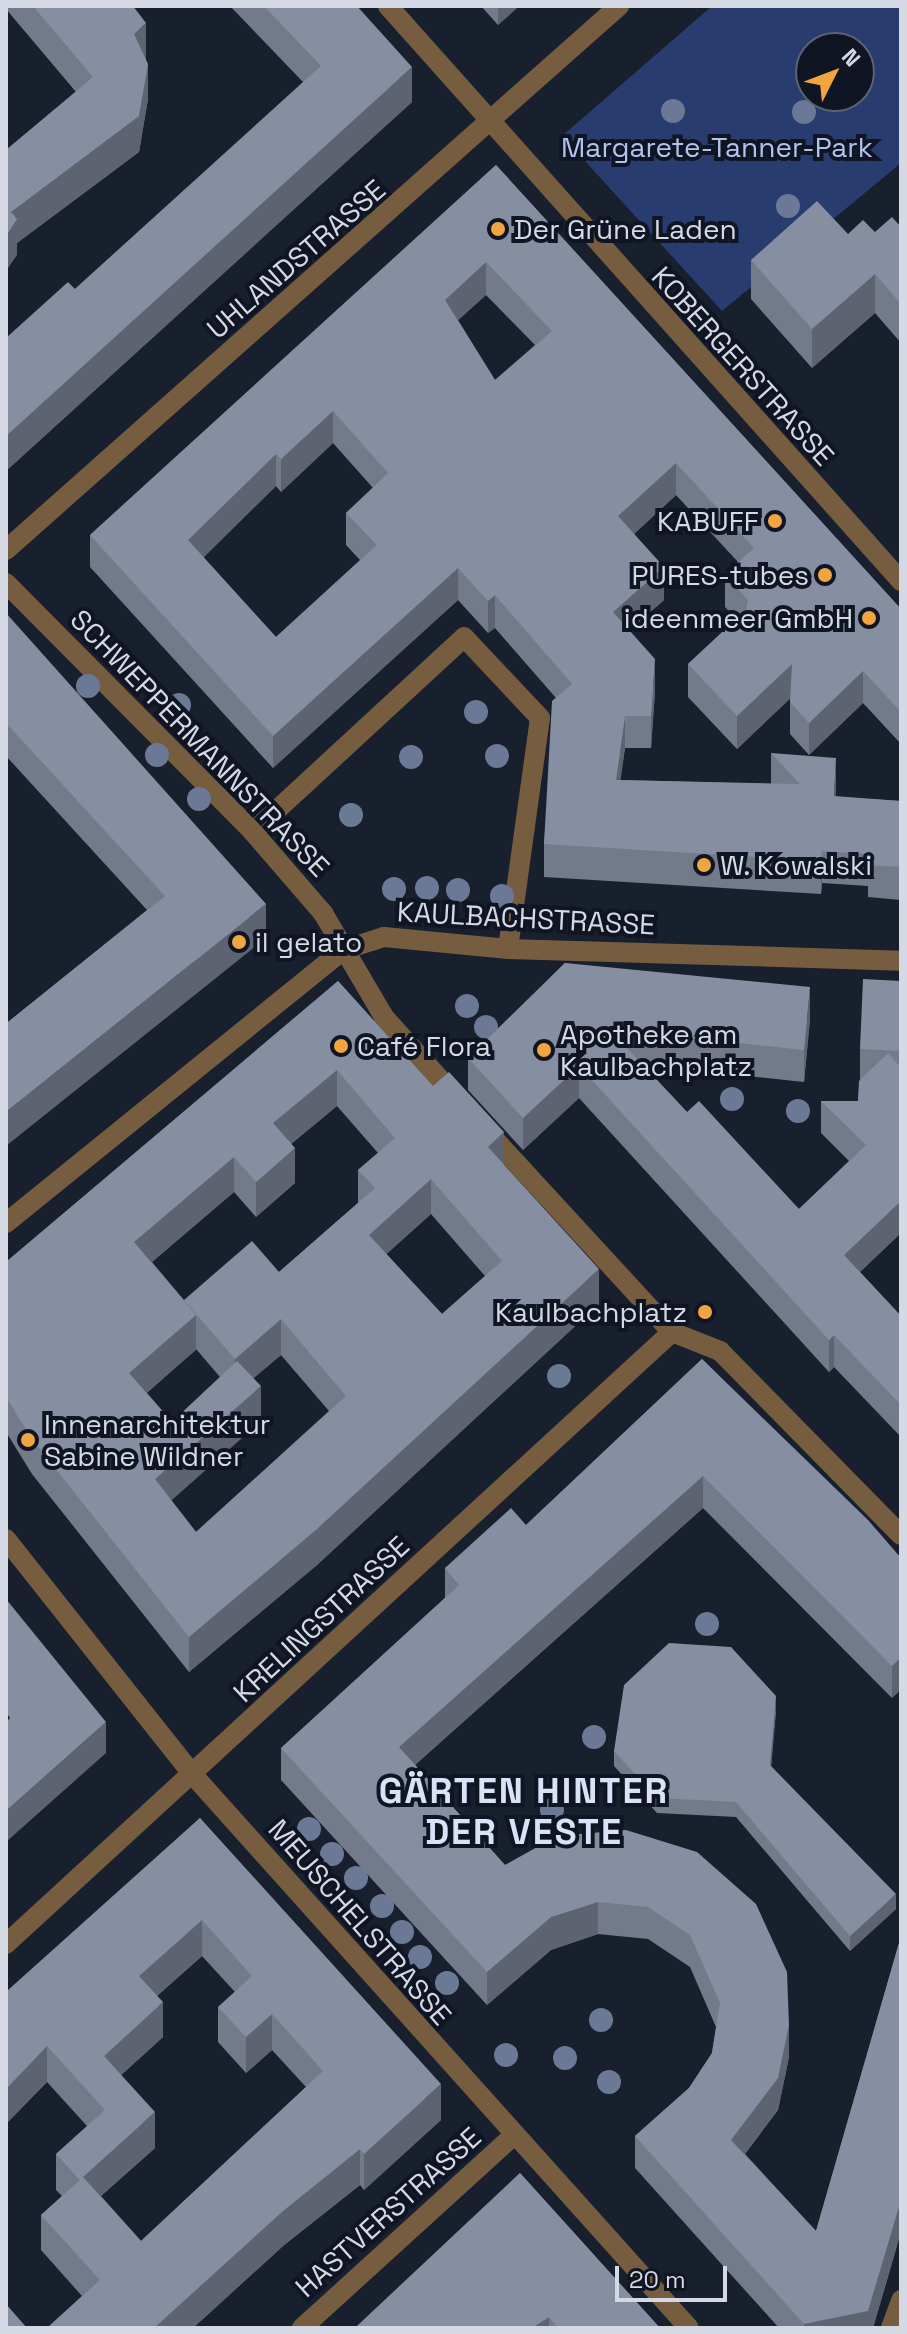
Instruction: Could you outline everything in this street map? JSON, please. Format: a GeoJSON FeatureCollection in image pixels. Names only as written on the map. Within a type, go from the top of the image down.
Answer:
{"type":"FeatureCollection","features":[{"type":"Feature","properties":{"kind":"street","name":"KOBERGERSTRASSE"},"geometry":{"type":"LineString","coordinates":[[388,6],[901,581]]}},
{"type":"Feature","properties":{"kind":"street","name":"UHLANDSTRASSE"},"geometry":{"type":"LineString","coordinates":[[6,550],[492,124],[619,6]]}},
{"type":"Feature","properties":{"kind":"street","name":"SCHWEPPERMANNSTRASSE"},"geometry":{"type":"LineString","coordinates":[[6,583],[253,832],[323,913],[384,1017],[672,1332],[720,1351],[901,1535]]}},
{"type":"Feature","properties":{"kind":"street"},"geometry":{"type":"LineString","coordinates":[[253,832],[464,637],[540,718],[508,949]]}},
{"type":"Feature","properties":{"kind":"street","name":"KAULBACHSTRASSE"},"geometry":{"type":"LineString","coordinates":[[6,1223],[343,950],[384,937],[508,949],[901,961]]}},
{"type":"Feature","properties":{"kind":"street","name":"KRELINGSTRASSE"},"geometry":{"type":"LineString","coordinates":[[6,1944],[194,1776],[672,1332]]}},
{"type":"Feature","properties":{"kind":"street","name":"MEUSCHELSTRASSE"},"geometry":{"type":"LineString","coordinates":[[6,1539],[194,1776],[512,2137],[689,2328]]}},
{"type":"Feature","properties":{"kind":"street","name":"HASTVERSTRASSE"},"geometry":{"type":"LineString","coordinates":[[302,2328],[512,2137]]}},
{"type":"Feature","properties":{"kind":"street"},"geometry":{"type":"LineString","coordinates":[[891,2328],[901,2300]]}},
{"type":"Feature","properties":{"kind":"green space","name":"Margarete-Tanner-Park"},"geometry":{"type":"Polygon","coordinates":[[[712,6],[901,6],[901,163],[722,311],[562,136],[712,6]]]}},
{"type":"Feature","properties":{"kind":"building"},"geometry":{"type":"Polygon","coordinates":[[[33,6],[133,6],[146,23],[134,34],[148,64],[139,116],[11,212],[17,219],[6,236],[6,150],[93,77],[33,6]]]}},
{"type":"Feature","properties":{"kind":"building"},"geometry":{"type":"Polygon","coordinates":[[[264,6],[357,6],[412,67],[6,436],[6,338],[68,282],[75,289],[321,66],[264,6]]]}},
{"type":"Feature","properties":{"kind":"building"},"geometry":{"type":"Polygon","coordinates":[[[496,165],[901,609],[901,712],[863,671],[809,723],[790,702],[792,664],[737,716],[688,664],[746,610],[748,600],[725,574],[754,548],[676,463],[618,516],[664,567],[613,612],[655,659],[651,716],[625,716],[616,780],[800,784],[771,753],[836,758],[834,796],[901,801],[901,867],[868,865],[868,854],[822,851],[821,861],[544,844],[552,701],[572,684],[495,595],[488,601],[458,568],[273,736],[90,535],[496,165]],[[486,262],[445,300],[495,380],[552,331],[486,262]],[[333,411],[281,459],[276,454],[188,540],[276,637],[377,545],[346,513],[388,473],[333,411]]]}},
{"type":"Feature","properties":{"kind":"building"},"geometry":{"type":"Polygon","coordinates":[[[817,201],[848,234],[863,220],[875,232],[892,217],[901,227],[901,304],[875,274],[812,329],[751,260],[817,201]]]}},
{"type":"Feature","properties":{"kind":"building"},"geometry":{"type":"Polygon","coordinates":[[[6,613],[266,904],[6,1112],[6,1020],[8,1022],[165,896],[6,723],[6,613]]]}},
{"type":"Feature","properties":{"kind":"building"},"geometry":{"type":"Polygon","coordinates":[[[565,963],[810,987],[804,1050],[609,1029],[687,1112],[699,1101],[799,1209],[866,1145],[821,1101],[858,1101],[859,1081],[888,1053],[901,1068],[901,1201],[844,1255],[901,1316],[901,1405],[834,1335],[829,1340],[579,1066],[523,1118],[468,1058],[565,963]]]}},
{"type":"Feature","properties":{"kind":"building"},"geometry":{"type":"Polygon","coordinates":[[[863,979],[901,981],[901,1051],[860,1049],[863,979]]]}},
{"type":"Feature","properties":{"kind":"building"},"geometry":{"type":"Polygon","coordinates":[[[338,981],[433,1086],[449,1072],[504,1132],[488,1147],[599,1269],[317,1529],[189,1637],[32,1439],[6,1397],[6,1262],[338,981]],[[337,1070],[273,1123],[295,1148],[256,1182],[234,1157],[134,1242],[196,1315],[129,1373],[172,1422],[237,1361],[261,1386],[155,1479],[196,1532],[346,1396],[281,1319],[235,1359],[184,1300],[252,1241],[279,1272],[375,1188],[358,1170],[395,1138],[337,1070]],[[431,1179],[369,1235],[442,1314],[502,1261],[431,1179]]]}},
{"type":"Feature","properties":{"kind":"building"},"geometry":{"type":"Polygon","coordinates":[[[702,1359],[868,1520],[901,1558],[901,1658],[892,1666],[703,1476],[399,1747],[505,1865],[557,1836],[626,1830],[697,1852],[756,1904],[787,1972],[789,2025],[778,2078],[731,2140],[816,2231],[901,1936],[901,2200],[868,2311],[804,2324],[635,2136],[689,2088],[712,2053],[720,2003],[690,1935],[648,1907],[598,1902],[551,1917],[487,1972],[281,1748],[459,1585],[445,1568],[511,1508],[526,1525],[702,1359]]]}},
{"type":"Feature","properties":{"kind":"building"},"geometry":{"type":"Polygon","coordinates":[[[6,1599],[106,1722],[6,1811],[6,1722],[10,1718],[6,1712],[6,1599]]]}},
{"type":"Feature","properties":{"kind":"building"},"geometry":{"type":"Polygon","coordinates":[[[669,1643],[731,1647],[776,1696],[770,1765],[896,1894],[850,1936],[736,1802],[657,1798],[614,1751],[624,1685],[669,1643]]]}},
{"type":"Feature","properties":{"kind":"building"},"geometry":{"type":"Polygon","coordinates":[[[200,1818],[441,2084],[364,2154],[360,2149],[283,2211],[154,2328],[47,2328],[100,2280],[41,2215],[80,2180],[56,2154],[105,2110],[47,2046],[6,2089],[6,1992],[200,1818]],[[202,1920],[139,1976],[163,2002],[104,2056],[155,2112],[83,2177],[141,2241],[323,2071],[272,2014],[246,2037],[218,2007],[252,1976],[202,1920]]]}},
{"type":"Feature","properties":{"kind":"building"},"geometry":{"type":"Polygon","coordinates":[[[520,2173],[660,2328],[558,2328],[549,2317],[532,2328],[355,2328],[520,2173]]]}},
{"type":"Feature","properties":{"kind":"building"},"geometry":{"type":"Polygon","coordinates":[[[6,2304],[27,2328],[6,2328],[6,2304]]]}},
{"type":"Feature","properties":{"kind":"place","name":"Der Grüne Laden"},"geometry":{"type":"Point","coordinates":[498,229]}},
{"type":"Feature","properties":{"kind":"place","name":"KABUFF"},"geometry":{"type":"Point","coordinates":[775,521]}},
{"type":"Feature","properties":{"kind":"place","name":"PURES-tubes"},"geometry":{"type":"Point","coordinates":[825,575]}},
{"type":"Feature","properties":{"kind":"place","name":"ideenmeer GmbH"},"geometry":{"type":"Point","coordinates":[869,618]}},
{"type":"Feature","properties":{"kind":"place","name":"W. Kowalski"},"geometry":{"type":"Point","coordinates":[704,865]}},
{"type":"Feature","properties":{"kind":"place","name":"il gelato"},"geometry":{"type":"Point","coordinates":[239,942]}},
{"type":"Feature","properties":{"kind":"place","name":"Café Flora"},"geometry":{"type":"Point","coordinates":[341,1046]}},
{"type":"Feature","properties":{"kind":"place","name":"Apotheke am Kaulbachplatz"},"geometry":{"type":"Point","coordinates":[544,1050]}},
{"type":"Feature","properties":{"kind":"place","name":"Kaulbachplatz"},"geometry":{"type":"Point","coordinates":[705,1312]}},
{"type":"Feature","properties":{"kind":"place","name":"Innenarchitektur Sabine Wildner"},"geometry":{"type":"Point","coordinates":[28,1440]}},
{"type":"Feature","properties":{"kind":"district","name":"GÄRTEN HINTER DER VESTE"},"geometry":{"type":"Point","coordinates":[524,1812]}}]}
